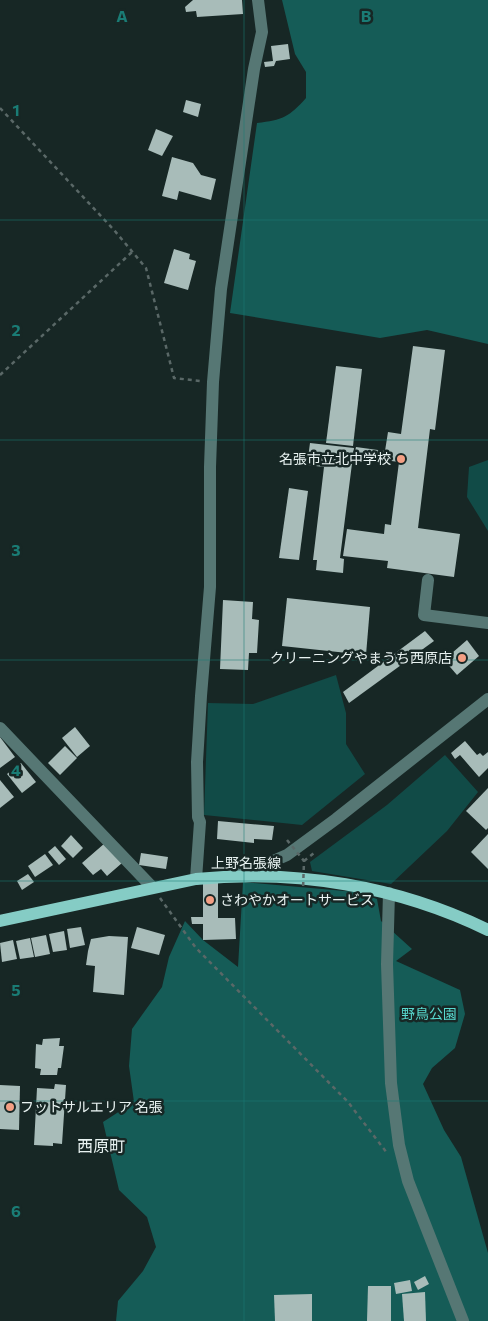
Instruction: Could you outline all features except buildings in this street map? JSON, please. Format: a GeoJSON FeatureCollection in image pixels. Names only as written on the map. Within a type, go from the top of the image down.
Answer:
{"type":"FeatureCollection","features":[{"type":"Feature","properties":{"kind":"main road","name":"上野名張線"},"geometry":{"type":"LineString","coordinates":[[0,921],[196,879],[226,876],[276,876],[311,879],[389,893],[418,901],[488,930]]}},
{"type":"Feature","properties":{"kind":"street"},"geometry":{"type":"LineString","coordinates":[[196,879],[200,822],[198,818],[197,762],[210,587],[212,382],[221,289],[254,70],[262,32],[258,0]]}},
{"type":"Feature","properties":{"kind":"street"},"geometry":{"type":"LineString","coordinates":[[428,580],[424,615],[488,623]]}},
{"type":"Feature","properties":{"kind":"street"},"geometry":{"type":"LineString","coordinates":[[226,876],[287,855],[336,819],[488,699]]}},
{"type":"Feature","properties":{"kind":"street"},"geometry":{"type":"LineString","coordinates":[[0,728],[152,887]]}},
{"type":"Feature","properties":{"kind":"street"},"geometry":{"type":"LineString","coordinates":[[389,893],[387,964],[391,1083],[399,1145],[408,1181],[463,1321]]}},
{"type":"Feature","properties":{"kind":"path"},"geometry":{"type":"LineString","coordinates":[[0,108],[114,230],[146,268],[174,378],[212,382]]}},
{"type":"Feature","properties":{"kind":"path"},"geometry":{"type":"LineString","coordinates":[[0,375],[132,252]]}},
{"type":"Feature","properties":{"kind":"path"},"geometry":{"type":"LineString","coordinates":[[288,840],[304,861],[303,890]]}},
{"type":"Feature","properties":{"kind":"path"},"geometry":{"type":"LineString","coordinates":[[152,887],[196,948],[348,1102],[390,1157]]}},
{"type":"Feature","properties":{"kind":"shaded area"},"geometry":{"type":"Polygon","coordinates":[[[488,460],[488,531],[467,497],[469,467],[488,460]]]}},
{"type":"Feature","properties":{"kind":"shaded area"},"geometry":{"type":"Polygon","coordinates":[[[336,675],[346,713],[346,744],[365,774],[302,825],[204,815],[208,703],[253,704],[336,675]]]}},
{"type":"Feature","properties":{"kind":"shaded area"},"geometry":{"type":"Polygon","coordinates":[[[445,755],[478,792],[447,831],[391,884],[312,871],[310,862],[387,805],[445,755]]]}},
{"type":"Feature","properties":{"kind":"green space"},"geometry":{"type":"Polygon","coordinates":[[[282,0],[488,0],[488,344],[427,330],[380,338],[230,313],[257,123],[285,116],[295,110],[306,98],[306,72],[295,54],[282,0]]]}},
{"type":"Feature","properties":{"kind":"green space","name":"野鳥公園"},"geometry":{"type":"Polygon","coordinates":[[[243,882],[356,892],[377,899],[381,921],[412,949],[396,961],[460,990],[465,1014],[455,1048],[432,1068],[423,1084],[444,1130],[461,1157],[488,1253],[488,1321],[116,1321],[118,1301],[143,1271],[156,1247],[147,1217],[119,1190],[103,1122],[134,1102],[129,1066],[132,1029],[162,987],[169,957],[185,921],[203,940],[238,967],[243,882]]]}},
{"type":"Feature","properties":{"kind":"place","name":"名張市立北中学校"},"geometry":{"type":"Point","coordinates":[401,459]}},
{"type":"Feature","properties":{"kind":"place","name":"クリーニングやまうち西原店"},"geometry":{"type":"Point","coordinates":[462,658]}},
{"type":"Feature","properties":{"kind":"place","name":"さわやかオートサービス"},"geometry":{"type":"Point","coordinates":[210,900]}},
{"type":"Feature","properties":{"kind":"place","name":"フットサルエリア 名張"},"geometry":{"type":"Point","coordinates":[10,1107]}},
{"type":"Feature","properties":{"kind":"district","name":"西原町"},"geometry":{"type":"Point","coordinates":[101,1146]}}]}
